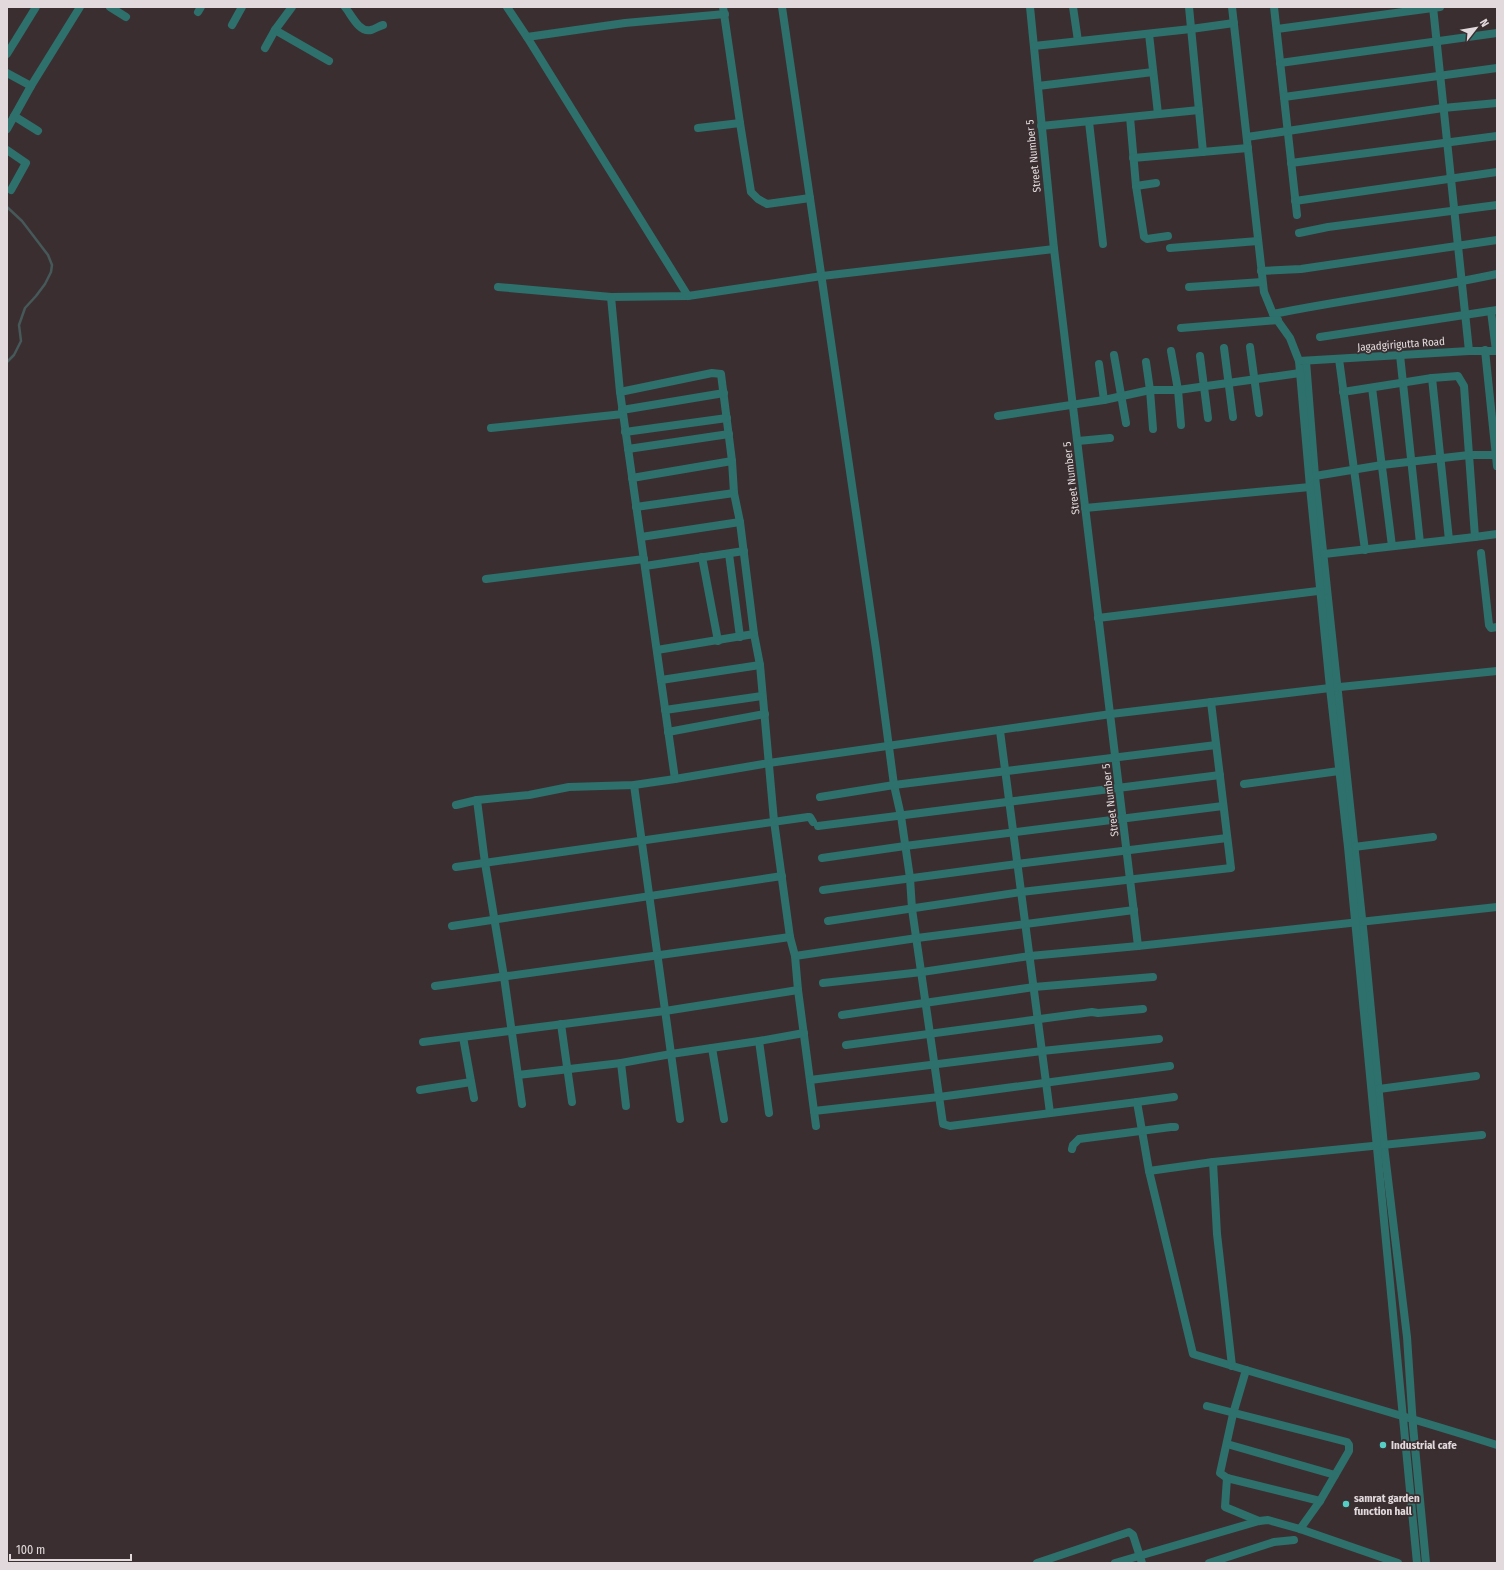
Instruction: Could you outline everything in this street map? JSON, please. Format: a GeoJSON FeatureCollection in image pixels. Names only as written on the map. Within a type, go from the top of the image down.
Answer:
{"type":"FeatureCollection","features":[{"type":"Feature","properties":{"kind":"street"},"geometry":{"type":"LineString","coordinates":[[7,54],[36,7]]}},
{"type":"Feature","properties":{"kind":"street"},"geometry":{"type":"LineString","coordinates":[[7,129],[31,86],[80,7]]}},
{"type":"Feature","properties":{"kind":"street"},"geometry":{"type":"LineString","coordinates":[[110,7],[126,17]]}},
{"type":"Feature","properties":{"kind":"street"},"geometry":{"type":"LineString","coordinates":[[232,25],[242,7]]}},
{"type":"Feature","properties":{"kind":"street"},"geometry":{"type":"LineString","coordinates":[[266,48],[275,30],[292,7]]}},
{"type":"Feature","properties":{"kind":"street"},"geometry":{"type":"LineString","coordinates":[[345,7],[355,21],[366,30],[370,31],[383,25]]}},
{"type":"Feature","properties":{"kind":"street"},"geometry":{"type":"LineString","coordinates":[[507,7],[528,37],[688,296]]}},
{"type":"Feature","properties":{"kind":"street"},"geometry":{"type":"LineString","coordinates":[[782,7],[876,649],[894,785],[901,816],[910,878],[912,908],[918,938],[944,1126],[1174,1097]]}},
{"type":"Feature","properties":{"kind":"street"},"geometry":{"type":"LineString","coordinates":[[1025,7],[1031,11]]}},
{"type":"Feature","properties":{"kind":"street"},"geometry":{"type":"LineString","coordinates":[[1073,7],[1078,41]]}},
{"type":"Feature","properties":{"kind":"street"},"geometry":{"type":"LineString","coordinates":[[1189,7],[1203,152]]}},
{"type":"Feature","properties":{"kind":"street"},"geometry":{"type":"LineString","coordinates":[[1232,7],[1262,282],[1264,292],[1275,317],[1290,338],[1303,362],[1324,554],[1324,590]]}},
{"type":"Feature","properties":{"kind":"street"},"geometry":{"type":"LineString","coordinates":[[1274,7],[1297,215]]}},
{"type":"Feature","properties":{"kind":"street"},"geometry":{"type":"LineString","coordinates":[[1276,29],[1435,7],[1436,41],[1469,351]]}},
{"type":"Feature","properties":{"kind":"street"},"geometry":{"type":"LineString","coordinates":[[528,37],[724,10],[751,192],[758,199],[767,204],[810,198]]}},
{"type":"Feature","properties":{"kind":"street","name":"Street Number 5"},"geometry":{"type":"LineString","coordinates":[[1031,11],[1054,249],[1138,946]]}},
{"type":"Feature","properties":{"kind":"street"},"geometry":{"type":"LineString","coordinates":[[1034,46],[1191,29],[1234,22]]}},
{"type":"Feature","properties":{"kind":"street"},"geometry":{"type":"LineString","coordinates":[[275,30],[329,61]]}},
{"type":"Feature","properties":{"kind":"street"},"geometry":{"type":"LineString","coordinates":[[1280,62],[1497,33]]}},
{"type":"Feature","properties":{"kind":"street"},"geometry":{"type":"LineString","coordinates":[[1149,34],[1158,114]]}},
{"type":"Feature","properties":{"kind":"street"},"geometry":{"type":"LineString","coordinates":[[1284,97],[1497,68]]}},
{"type":"Feature","properties":{"kind":"street"},"geometry":{"type":"LineString","coordinates":[[1038,86],[1153,72]]}},
{"type":"Feature","properties":{"kind":"street"},"geometry":{"type":"LineString","coordinates":[[7,73],[31,86]]}},
{"type":"Feature","properties":{"kind":"street"},"geometry":{"type":"LineString","coordinates":[[1246,137],[1443,108],[1497,103]]}},
{"type":"Feature","properties":{"kind":"street"},"geometry":{"type":"LineString","coordinates":[[1041,126],[1199,110]]}},
{"type":"Feature","properties":{"kind":"street"},"geometry":{"type":"LineString","coordinates":[[14,116],[38,130]]}},
{"type":"Feature","properties":{"kind":"street"},"geometry":{"type":"LineString","coordinates":[[1130,117],[1136,186],[1144,237],[1147,239],[1168,236]]}},
{"type":"Feature","properties":{"kind":"street"},"geometry":{"type":"LineString","coordinates":[[1089,122],[1103,244]]}},
{"type":"Feature","properties":{"kind":"street"},"geometry":{"type":"LineString","coordinates":[[698,128],[740,123]]}},
{"type":"Feature","properties":{"kind":"street"},"geometry":{"type":"LineString","coordinates":[[1291,163],[1497,136]]}},
{"type":"Feature","properties":{"kind":"street"},"geometry":{"type":"LineString","coordinates":[[1134,158],[1248,148]]}},
{"type":"Feature","properties":{"kind":"street"},"geometry":{"type":"LineString","coordinates":[[7,150],[26,163],[11,190]]}},
{"type":"Feature","properties":{"kind":"street"},"geometry":{"type":"LineString","coordinates":[[1295,201],[1497,172]]}},
{"type":"Feature","properties":{"kind":"street"},"geometry":{"type":"LineString","coordinates":[[1136,186],[1156,183]]}},
{"type":"Feature","properties":{"kind":"street"},"geometry":{"type":"LineString","coordinates":[[1299,233],[1328,227],[1497,205]]}},
{"type":"Feature","properties":{"kind":"street"},"geometry":{"type":"LineString","coordinates":[[1261,271],[1301,269],[1497,240]]}},
{"type":"Feature","properties":{"kind":"street"},"geometry":{"type":"LineString","coordinates":[[1170,248],[1258,241]]}},
{"type":"Feature","properties":{"kind":"street"},"geometry":{"type":"LineString","coordinates":[[498,287],[611,297],[688,296],[822,276],[1054,249]]}},
{"type":"Feature","properties":{"kind":"street"},"geometry":{"type":"LineString","coordinates":[[1181,328],[1275,317],[1312,306],[1462,282],[1497,274]]}},
{"type":"Feature","properties":{"kind":"street"},"geometry":{"type":"LineString","coordinates":[[1189,288],[1262,282]]}},
{"type":"Feature","properties":{"kind":"street"},"geometry":{"type":"LineString","coordinates":[[611,297],[620,392],[675,779]]}},
{"type":"Feature","properties":{"kind":"street"},"geometry":{"type":"LineString","coordinates":[[1320,337],[1494,310],[1497,351]]}},
{"type":"Feature","properties":{"kind":"street"},"geometry":{"type":"LineString","coordinates":[[1250,347],[1259,413]]}},
{"type":"Feature","properties":{"kind":"street"},"geometry":{"type":"LineString","coordinates":[[1224,348],[1233,418]]}},
{"type":"Feature","properties":{"kind":"street"},"geometry":{"type":"LineString","coordinates":[[1171,350],[1178,390],[1181,425]]}},
{"type":"Feature","properties":{"kind":"street"},"geometry":{"type":"LineString","coordinates":[[1485,350],[1497,466]]}},
{"type":"Feature","properties":{"kind":"street","name":"Jagadgirigutta Road"},"geometry":{"type":"LineString","coordinates":[[1303,362],[1485,350],[1497,351]]}},
{"type":"Feature","properties":{"kind":"street"},"geometry":{"type":"LineString","coordinates":[[1114,355],[1126,423]]}},
{"type":"Feature","properties":{"kind":"street"},"geometry":{"type":"LineString","coordinates":[[1400,355],[1420,543]]}},
{"type":"Feature","properties":{"kind":"street"},"geometry":{"type":"LineString","coordinates":[[1200,356],[1208,418]]}},
{"type":"Feature","properties":{"kind":"street"},"geometry":{"type":"LineString","coordinates":[[1339,359],[1365,550]]}},
{"type":"Feature","properties":{"kind":"street"},"geometry":{"type":"LineString","coordinates":[[1146,362],[1153,429]]}},
{"type":"Feature","properties":{"kind":"street"},"geometry":{"type":"LineString","coordinates":[[1303,362],[1300,373],[1310,487],[1324,590],[1334,688],[1354,847],[1358,921],[1387,1200],[1408,1347],[1412,1418],[1426,1563]]}},
{"type":"Feature","properties":{"kind":"street"},"geometry":{"type":"LineString","coordinates":[[1100,364],[1104,400]]}},
{"type":"Feature","properties":{"kind":"street"},"geometry":{"type":"LineString","coordinates":[[620,392],[712,373],[721,374],[732,461],[734,493],[740,522],[754,634],[760,665],[774,821],[790,937],[795,956],[816,1126]]}},
{"type":"Feature","properties":{"kind":"street"},"geometry":{"type":"LineString","coordinates":[[998,416],[1104,400],[1150,390],[1178,390],[1203,385],[1255,380],[1300,373]]}},
{"type":"Feature","properties":{"kind":"street"},"geometry":{"type":"LineString","coordinates":[[1343,392],[1432,378],[1458,376],[1464,386],[1475,537]]}},
{"type":"Feature","properties":{"kind":"street"},"geometry":{"type":"LineString","coordinates":[[1432,378],[1449,540]]}},
{"type":"Feature","properties":{"kind":"street"},"geometry":{"type":"LineString","coordinates":[[1372,388],[1392,546]]}},
{"type":"Feature","properties":{"kind":"street"},"geometry":{"type":"LineString","coordinates":[[491,428],[623,412],[724,393]]}},
{"type":"Feature","properties":{"kind":"street"},"geometry":{"type":"LineString","coordinates":[[626,432],[727,418]]}},
{"type":"Feature","properties":{"kind":"street"},"geometry":{"type":"LineString","coordinates":[[628,449],[729,434]]}},
{"type":"Feature","properties":{"kind":"street"},"geometry":{"type":"LineString","coordinates":[[1078,441],[1110,438]]}},
{"type":"Feature","properties":{"kind":"street"},"geometry":{"type":"LineString","coordinates":[[1315,476],[1382,465],[1469,455],[1496,455]]}},
{"type":"Feature","properties":{"kind":"street"},"geometry":{"type":"LineString","coordinates":[[632,478],[732,461]]}},
{"type":"Feature","properties":{"kind":"street"},"geometry":{"type":"LineString","coordinates":[[1086,508],[1310,487]]}},
{"type":"Feature","properties":{"kind":"street"},"geometry":{"type":"LineString","coordinates":[[636,506],[734,493]]}},
{"type":"Feature","properties":{"kind":"street"},"geometry":{"type":"LineString","coordinates":[[640,537],[740,522]]}},
{"type":"Feature","properties":{"kind":"street"},"geometry":{"type":"LineString","coordinates":[[1324,554],[1497,534]]}},
{"type":"Feature","properties":{"kind":"street"},"geometry":{"type":"LineString","coordinates":[[486,579],[702,557],[744,551]]}},
{"type":"Feature","properties":{"kind":"street"},"geometry":{"type":"LineString","coordinates":[[1481,553],[1489,625],[1491,628],[1497,627]]}},
{"type":"Feature","properties":{"kind":"street"},"geometry":{"type":"LineString","coordinates":[[729,554],[740,637]]}},
{"type":"Feature","properties":{"kind":"street"},"geometry":{"type":"LineString","coordinates":[[702,557],[718,641]]}},
{"type":"Feature","properties":{"kind":"street"},"geometry":{"type":"LineString","coordinates":[[1098,618],[1324,590]]}},
{"type":"Feature","properties":{"kind":"street"},"geometry":{"type":"LineString","coordinates":[[657,650],[754,634]]}},
{"type":"Feature","properties":{"kind":"street"},"geometry":{"type":"LineString","coordinates":[[661,680],[760,665]]}},
{"type":"Feature","properties":{"kind":"street"},"geometry":{"type":"LineString","coordinates":[[456,805],[477,800],[529,795],[570,787],[634,785],[769,763],[1111,714],[1497,671]]}},
{"type":"Feature","properties":{"kind":"street"},"geometry":{"type":"LineString","coordinates":[[1334,688],[1339,771],[1379,1089],[1381,1146]]}},
{"type":"Feature","properties":{"kind":"street"},"geometry":{"type":"LineString","coordinates":[[665,710],[762,696]]}},
{"type":"Feature","properties":{"kind":"street"},"geometry":{"type":"LineString","coordinates":[[828,920],[1021,892],[1230,868],[1211,702]]}},
{"type":"Feature","properties":{"kind":"street"},"geometry":{"type":"LineString","coordinates":[[668,732],[765,714]]}},
{"type":"Feature","properties":{"kind":"street"},"geometry":{"type":"LineString","coordinates":[[1000,731],[1050,1113]]}},
{"type":"Feature","properties":{"kind":"street"},"geometry":{"type":"LineString","coordinates":[[820,797],[894,785],[1115,756],[1216,745]]}},
{"type":"Feature","properties":{"kind":"street"},"geometry":{"type":"LineString","coordinates":[[1244,784],[1339,771]]}},
{"type":"Feature","properties":{"kind":"street"},"geometry":{"type":"LineString","coordinates":[[456,867],[774,821],[810,817],[816,824],[901,816],[1220,776]]}},
{"type":"Feature","properties":{"kind":"street"},"geometry":{"type":"LineString","coordinates":[[634,785],[680,1118]]}},
{"type":"Feature","properties":{"kind":"street"},"geometry":{"type":"LineString","coordinates":[[477,800],[485,863],[504,977],[522,1104]]}},
{"type":"Feature","properties":{"kind":"street"},"geometry":{"type":"LineString","coordinates":[[822,858],[905,846],[1223,806]]}},
{"type":"Feature","properties":{"kind":"street"},"geometry":{"type":"LineString","coordinates":[[823,890],[1227,838]]}},
{"type":"Feature","properties":{"kind":"street"},"geometry":{"type":"LineString","coordinates":[[1354,847],[1433,838]]}},
{"type":"Feature","properties":{"kind":"street"},"geometry":{"type":"LineString","coordinates":[[452,926],[782,876]]}},
{"type":"Feature","properties":{"kind":"street"},"geometry":{"type":"LineString","coordinates":[[823,983],[922,972],[1030,956],[1138,946],[1497,906]]}},
{"type":"Feature","properties":{"kind":"street"},"geometry":{"type":"LineString","coordinates":[[795,956],[918,938],[1134,910]]}},
{"type":"Feature","properties":{"kind":"street"},"geometry":{"type":"LineString","coordinates":[[435,986],[790,937]]}},
{"type":"Feature","properties":{"kind":"street"},"geometry":{"type":"LineString","coordinates":[[842,1015],[1034,987],[1153,977]]}},
{"type":"Feature","properties":{"kind":"street"},"geometry":{"type":"LineString","coordinates":[[423,1042],[665,1011],[798,990]]}},
{"type":"Feature","properties":{"kind":"street"},"geometry":{"type":"LineString","coordinates":[[846,1045],[1092,1012],[1098,1013],[1143,1009]]}},
{"type":"Feature","properties":{"kind":"street"},"geometry":{"type":"LineString","coordinates":[[561,1024],[572,1102]]}},
{"type":"Feature","properties":{"kind":"street"},"geometry":{"type":"LineString","coordinates":[[518,1075],[621,1063],[671,1054],[759,1042],[804,1032]]}},
{"type":"Feature","properties":{"kind":"street"},"geometry":{"type":"LineString","coordinates":[[463,1037],[474,1098]]}},
{"type":"Feature","properties":{"kind":"street"},"geometry":{"type":"LineString","coordinates":[[810,1080],[1042,1051],[1159,1039]]}},
{"type":"Feature","properties":{"kind":"street"},"geometry":{"type":"LineString","coordinates":[[759,1042],[769,1113]]}},
{"type":"Feature","properties":{"kind":"street"},"geometry":{"type":"LineString","coordinates":[[712,1048],[724,1119]]}},
{"type":"Feature","properties":{"kind":"street"},"geometry":{"type":"LineString","coordinates":[[621,1063],[626,1106]]}},
{"type":"Feature","properties":{"kind":"street"},"geometry":{"type":"LineString","coordinates":[[814,1111],[939,1097],[1170,1066]]}},
{"type":"Feature","properties":{"kind":"street"},"geometry":{"type":"LineString","coordinates":[[1379,1089],[1476,1076]]}},
{"type":"Feature","properties":{"kind":"street"},"geometry":{"type":"LineString","coordinates":[[420,1090],[471,1082]]}},
{"type":"Feature","properties":{"kind":"street"},"geometry":{"type":"LineString","coordinates":[[1137,1102],[1149,1171],[1193,1354],[1403,1415],[1497,1445]]}},
{"type":"Feature","properties":{"kind":"street"},"geometry":{"type":"LineString","coordinates":[[1072,1149],[1073,1145],[1079,1139],[1171,1126],[1175,1127]]}},
{"type":"Feature","properties":{"kind":"street"},"geometry":{"type":"LineString","coordinates":[[1149,1171],[1213,1162],[1482,1135]]}},
{"type":"Feature","properties":{"kind":"street"},"geometry":{"type":"LineString","coordinates":[[1213,1162],[1217,1234],[1232,1366]]}},
{"type":"Feature","properties":{"kind":"street"},"geometry":{"type":"LineString","coordinates":[[1387,1200],[1397,1348],[1417,1563]]}},
{"type":"Feature","properties":{"kind":"street"},"geometry":{"type":"LineString","coordinates":[[1397,1348],[1408,1347]]}},
{"type":"Feature","properties":{"kind":"street"},"geometry":{"type":"LineString","coordinates":[[1246,1370],[1233,1414],[1220,1473],[1227,1478],[1320,1501]]}},
{"type":"Feature","properties":{"kind":"street"},"geometry":{"type":"LineString","coordinates":[[1207,1406],[1233,1414],[1348,1442],[1350,1445],[1349,1450],[1336,1475],[1300,1529]]}},
{"type":"Feature","properties":{"kind":"street"},"geometry":{"type":"LineString","coordinates":[[1226,1444],[1336,1475]]}},
{"type":"Feature","properties":{"kind":"street"},"geometry":{"type":"LineString","coordinates":[[1227,1478],[1225,1507],[1259,1521]]}},
{"type":"Feature","properties":{"kind":"street"},"geometry":{"type":"LineString","coordinates":[[1115,1563],[1141,1560],[1259,1521],[1268,1520],[1300,1529],[1398,1563]]}},
{"type":"Feature","properties":{"kind":"street"},"geometry":{"type":"LineString","coordinates":[[1038,1563],[1129,1532],[1133,1535],[1141,1560]]}},
{"type":"Feature","properties":{"kind":"street"},"geometry":{"type":"LineString","coordinates":[[1209,1563],[1274,1542],[1294,1540]]}},
{"type":"Feature","properties":{"kind":"waterway"},"geometry":{"type":"LineString","coordinates":[[7,207],[22,221],[48,255],[52,265],[51,272],[45,284],[25,308],[19,325],[21,341],[14,355],[7,362]]}},
{"type":"Feature","properties":{"kind":"place","name":"Industrial cafe"},"geometry":{"type":"Point","coordinates":[1383,1445]}},
{"type":"Feature","properties":{"kind":"place","name":"samrat garden function hall"},"geometry":{"type":"Point","coordinates":[1346,1504]}}]}
